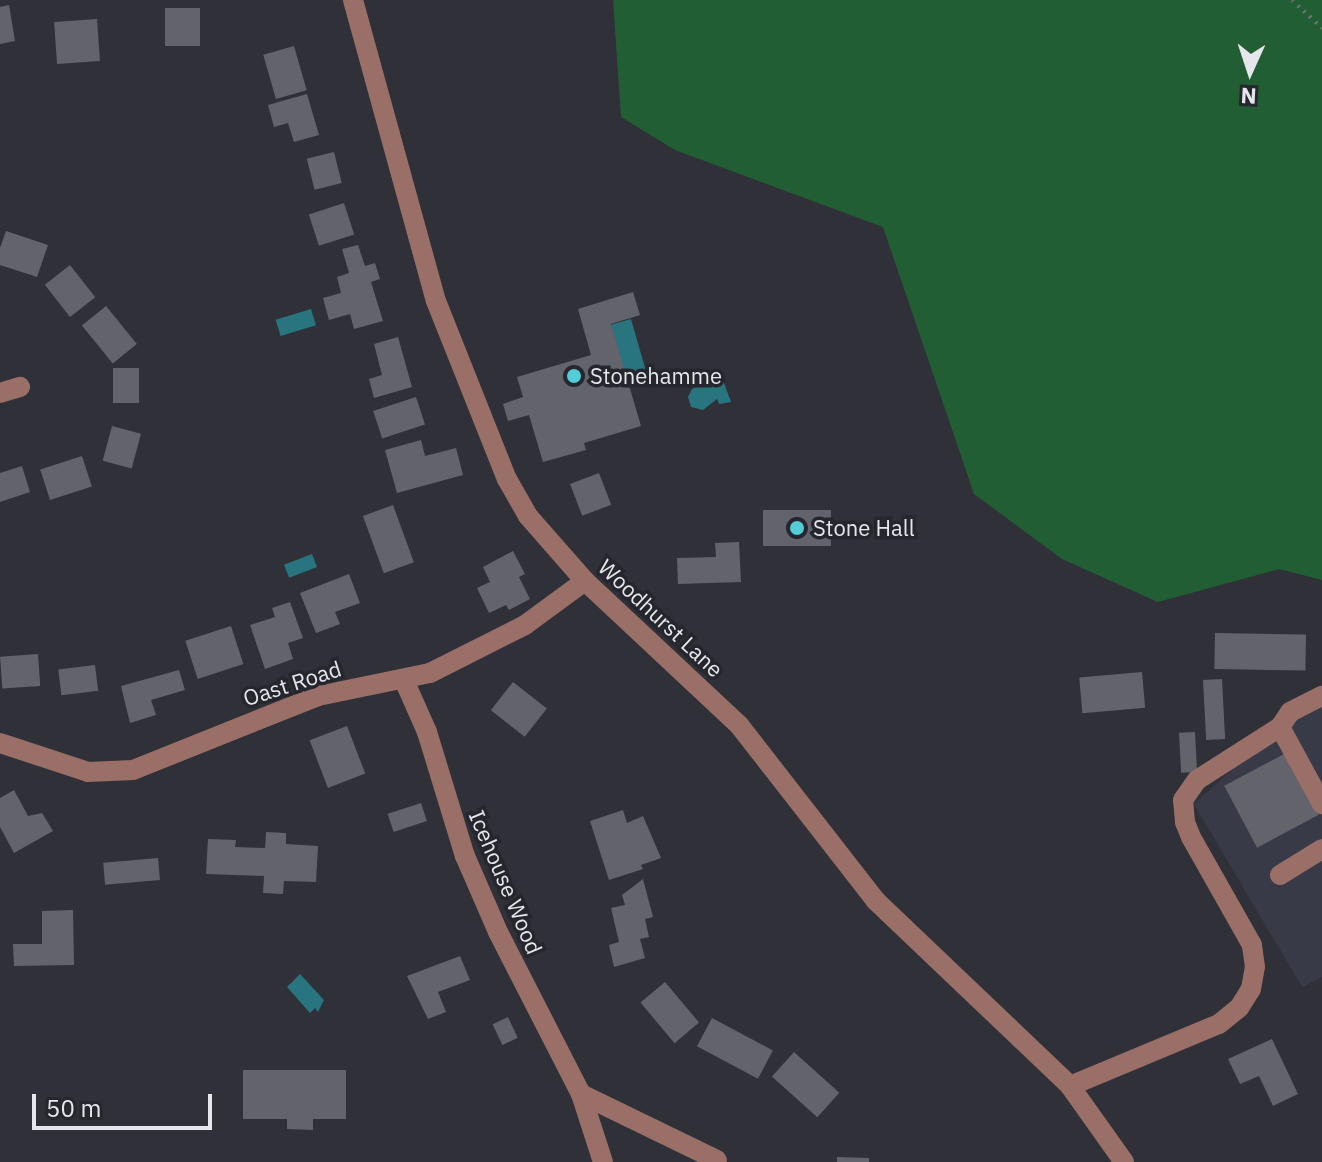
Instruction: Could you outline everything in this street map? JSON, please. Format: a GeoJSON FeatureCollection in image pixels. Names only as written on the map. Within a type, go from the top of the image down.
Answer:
{"type":"FeatureCollection","features":[{"type":"Feature","properties":{"kind":"street","name":"Woodhurst Lane"},"geometry":{"type":"LineString","coordinates":[[353,0],[436,301],[499,459],[528,516],[585,581],[739,725],[875,900],[1070,1086],[1124,1162]]}},
{"type":"Feature","properties":{"kind":"street","name":"Oast Road"},"geometry":{"type":"LineString","coordinates":[[0,743],[88,772],[133,770],[318,696],[430,673],[501,638],[585,581]]}},
{"type":"Feature","properties":{"kind":"street","name":"Icehouse Wood"},"geometry":{"type":"LineString","coordinates":[[404,680],[427,732],[451,815],[488,911],[581,1094],[603,1162]]}},
{"type":"Feature","properties":{"kind":"street"},"geometry":{"type":"LineString","coordinates":[[1070,1086],[1219,1024],[1239,1008],[1251,989],[1255,967],[1252,945],[1191,837],[1185,822],[1183,800],[1197,780],[1280,727],[1290,712],[1322,696]]}},
{"type":"Feature","properties":{"kind":"street"},"geometry":{"type":"LineString","coordinates":[[1280,727],[1322,804]]}},
{"type":"Feature","properties":{"kind":"street"},"geometry":{"type":"LineString","coordinates":[[1280,875],[1322,849]]}},
{"type":"Feature","properties":{"kind":"street"},"geometry":{"type":"LineString","coordinates":[[581,1094],[717,1160]]}},
{"type":"Feature","properties":{"kind":"path"},"geometry":{"type":"LineString","coordinates":[[1292,0],[1322,28]]}},
{"type":"Feature","properties":{"kind":"shaded area"},"geometry":{"type":"Polygon","coordinates":[[[1322,703],[1322,977],[1302,987],[1194,804],[1292,715],[1322,703]]]}},
{"type":"Feature","properties":{"kind":"green space"},"geometry":{"type":"Polygon","coordinates":[[[613,0],[1322,0],[1322,580],[1279,569],[1158,602],[1062,559],[974,494],[883,227],[675,150],[621,117],[613,0]]]}},
{"type":"Feature","properties":{"kind":"water"},"geometry":{"type":"Polygon","coordinates":[[[311,309],[316,325],[281,336],[276,320],[311,309]]]}},
{"type":"Feature","properties":{"kind":"water"},"geometry":{"type":"Polygon","coordinates":[[[631,319],[645,369],[625,375],[611,325],[631,319]]]}},
{"type":"Feature","properties":{"kind":"water"},"geometry":{"type":"Polygon","coordinates":[[[707,380],[724,383],[731,402],[719,404],[717,399],[703,410],[691,407],[688,397],[692,389],[707,380]]]}},
{"type":"Feature","properties":{"kind":"water"},"geometry":{"type":"Polygon","coordinates":[[[312,554],[317,567],[289,578],[284,565],[312,554]]]}},
{"type":"Feature","properties":{"kind":"water"},"geometry":{"type":"Polygon","coordinates":[[[300,974],[324,1000],[318,1012],[315,1008],[310,1013],[287,987],[300,974]]]}},
{"type":"Feature","properties":{"kind":"building"},"geometry":{"type":"Polygon","coordinates":[[[9,5],[15,41],[0,44],[0,7],[9,5]]]}},
{"type":"Feature","properties":{"kind":"building"},"geometry":{"type":"Polygon","coordinates":[[[165,8],[200,8],[200,46],[165,46],[165,8]]]}},
{"type":"Feature","properties":{"kind":"building"},"geometry":{"type":"Polygon","coordinates":[[[97,19],[100,61],[57,64],[54,22],[97,19]]]}},
{"type":"Feature","properties":{"kind":"building"},"geometry":{"type":"Polygon","coordinates":[[[294,46],[307,90],[276,99],[263,55],[294,46]]]}},
{"type":"Feature","properties":{"kind":"building"},"geometry":{"type":"Polygon","coordinates":[[[307,94],[319,135],[294,142],[288,123],[274,127],[268,105],[307,94]]]}},
{"type":"Feature","properties":{"kind":"building"},"geometry":{"type":"Polygon","coordinates":[[[334,152],[342,183],[315,190],[307,159],[334,152]]]}},
{"type":"Feature","properties":{"kind":"building"},"geometry":{"type":"Polygon","coordinates":[[[344,203],[354,234],[319,246],[309,214],[344,203]]]}},
{"type":"Feature","properties":{"kind":"building"},"geometry":{"type":"Polygon","coordinates":[[[6,231],[48,245],[37,277],[0,265],[0,248],[6,231]]]}},
{"type":"Feature","properties":{"kind":"building"},"geometry":{"type":"Polygon","coordinates":[[[358,245],[365,266],[375,263],[380,279],[371,282],[383,321],[354,329],[350,314],[329,320],[323,298],[341,293],[337,277],[349,273],[342,249],[358,245]]]}},
{"type":"Feature","properties":{"kind":"building"},"geometry":{"type":"Polygon","coordinates":[[[70,265],[95,297],[70,317],[45,285],[70,265]]]}},
{"type":"Feature","properties":{"kind":"building","name":"Stonehamme"},"geometry":{"type":"Polygon","coordinates":[[[633,292],[640,315],[611,324],[641,426],[584,443],[586,450],[543,462],[529,415],[508,421],[503,404],[523,397],[517,377],[591,355],[578,309],[633,292]]]}},
{"type":"Feature","properties":{"kind":"building"},"geometry":{"type":"Polygon","coordinates":[[[106,306],[137,344],[113,364],[82,326],[106,306]]]}},
{"type":"Feature","properties":{"kind":"building"},"geometry":{"type":"Polygon","coordinates":[[[398,337],[412,387],[374,398],[369,379],[382,375],[374,344],[398,337]]]}},
{"type":"Feature","properties":{"kind":"building"},"geometry":{"type":"Polygon","coordinates":[[[113,368],[139,368],[139,403],[113,403],[113,368]]]}},
{"type":"Feature","properties":{"kind":"building"},"geometry":{"type":"Polygon","coordinates":[[[416,397],[425,425],[382,438],[373,411],[416,397]]]}},
{"type":"Feature","properties":{"kind":"building"},"geometry":{"type":"Polygon","coordinates":[[[112,426],[141,434],[132,469],[103,461],[112,426]]]}},
{"type":"Feature","properties":{"kind":"building"},"geometry":{"type":"Polygon","coordinates":[[[421,440],[425,456],[456,448],[463,475],[397,493],[385,450],[421,440]]]}},
{"type":"Feature","properties":{"kind":"building"},"geometry":{"type":"Polygon","coordinates":[[[82,456],[92,486],[50,500],[40,470],[82,456]]]}},
{"type":"Feature","properties":{"kind":"building"},"geometry":{"type":"Polygon","coordinates":[[[22,466],[30,492],[0,502],[0,473],[22,466]]]}},
{"type":"Feature","properties":{"kind":"building"},"geometry":{"type":"Polygon","coordinates":[[[599,473],[611,505],[582,516],[570,484],[599,473]]]}},
{"type":"Feature","properties":{"kind":"building"},"geometry":{"type":"Polygon","coordinates":[[[393,505],[414,562],[384,573],[363,516],[393,505]]]}},
{"type":"Feature","properties":{"kind":"building","name":"Stone Hall"},"geometry":{"type":"Polygon","coordinates":[[[763,510],[831,510],[831,546],[763,546],[763,510]]]}},
{"type":"Feature","properties":{"kind":"building"},"geometry":{"type":"Polygon","coordinates":[[[739,542],[741,582],[678,584],[677,558],[716,557],[715,543],[739,542]]]}},
{"type":"Feature","properties":{"kind":"building"},"geometry":{"type":"Polygon","coordinates":[[[513,551],[525,574],[519,577],[530,599],[509,610],[506,605],[489,613],[477,588],[490,582],[483,567],[513,551]]]}},
{"type":"Feature","properties":{"kind":"building"},"geometry":{"type":"Polygon","coordinates":[[[349,574],[360,603],[335,612],[340,624],[316,633],[300,593],[349,574]]]}},
{"type":"Feature","properties":{"kind":"building"},"geometry":{"type":"Polygon","coordinates":[[[290,602],[303,638],[288,643],[293,659],[265,669],[250,625],[275,617],[272,608],[290,602]]]}},
{"type":"Feature","properties":{"kind":"building"},"geometry":{"type":"Polygon","coordinates":[[[231,626],[243,664],[198,679],[185,641],[231,626]]]}},
{"type":"Feature","properties":{"kind":"building"},"geometry":{"type":"Polygon","coordinates":[[[1215,633],[1306,635],[1305,671],[1214,669],[1215,633]]]}},
{"type":"Feature","properties":{"kind":"building"},"geometry":{"type":"Polygon","coordinates":[[[38,654],[40,686],[2,689],[0,657],[38,654]]]}},
{"type":"Feature","properties":{"kind":"building"},"geometry":{"type":"Polygon","coordinates":[[[95,665],[98,691],[61,695],[58,670],[95,665]]]}},
{"type":"Feature","properties":{"kind":"building"},"geometry":{"type":"Polygon","coordinates":[[[179,670],[185,690],[151,700],[156,715],[130,723],[121,686],[179,670]]]}},
{"type":"Feature","properties":{"kind":"building"},"geometry":{"type":"Polygon","coordinates":[[[1142,672],[1145,708],[1082,713],[1079,677],[1142,672]]]}},
{"type":"Feature","properties":{"kind":"building"},"geometry":{"type":"Polygon","coordinates":[[[1222,679],[1225,739],[1206,740],[1203,680],[1222,679]]]}},
{"type":"Feature","properties":{"kind":"building"},"geometry":{"type":"Polygon","coordinates":[[[513,682],[547,708],[525,737],[491,710],[513,682]]]}},
{"type":"Feature","properties":{"kind":"building"},"geometry":{"type":"Polygon","coordinates":[[[347,726],[365,774],[328,788],[310,740],[347,726]]]}},
{"type":"Feature","properties":{"kind":"building"},"geometry":{"type":"Polygon","coordinates":[[[1195,732],[1197,772],[1181,773],[1179,733],[1195,732]]]}},
{"type":"Feature","properties":{"kind":"building"},"geometry":{"type":"Polygon","coordinates":[[[1286,753],[1319,815],[1257,848],[1224,786],[1286,753]]]}},
{"type":"Feature","properties":{"kind":"building"},"geometry":{"type":"Polygon","coordinates":[[[14,790],[28,816],[42,813],[53,831],[14,853],[0,827],[0,798],[14,790]]]}},
{"type":"Feature","properties":{"kind":"building"},"geometry":{"type":"Polygon","coordinates":[[[421,803],[427,821],[394,832],[388,814],[421,803]]]}},
{"type":"Feature","properties":{"kind":"building"},"geometry":{"type":"Polygon","coordinates":[[[623,810],[627,823],[643,816],[661,858],[641,865],[643,869],[609,880],[590,821],[623,810]]]}},
{"type":"Feature","properties":{"kind":"building"},"geometry":{"type":"Polygon","coordinates":[[[266,832],[286,833],[286,844],[318,846],[316,882],[284,881],[283,894],[263,893],[264,876],[206,874],[208,839],[236,840],[235,847],[265,848],[266,832]]]}},
{"type":"Feature","properties":{"kind":"building"},"geometry":{"type":"Polygon","coordinates":[[[158,858],[160,880],[105,885],[103,863],[158,858]]]}},
{"type":"Feature","properties":{"kind":"building"},"geometry":{"type":"Polygon","coordinates":[[[643,879],[653,917],[645,919],[649,937],[640,939],[645,958],[614,967],[609,945],[619,942],[611,908],[625,905],[622,895],[643,879]]]}},
{"type":"Feature","properties":{"kind":"building"},"geometry":{"type":"Polygon","coordinates":[[[73,910],[74,965],[14,966],[13,944],[42,944],[42,911],[73,910]]]}},
{"type":"Feature","properties":{"kind":"building"},"geometry":{"type":"Polygon","coordinates":[[[460,956],[470,980],[438,992],[446,1012],[428,1019],[407,976],[460,956]]]}},
{"type":"Feature","properties":{"kind":"building"},"geometry":{"type":"Polygon","coordinates":[[[665,982],[699,1023],[675,1043],[640,1003],[665,982]]]}},
{"type":"Feature","properties":{"kind":"building"},"geometry":{"type":"Polygon","coordinates":[[[508,1017],[518,1038],[502,1045],[493,1024],[508,1017]]]}},
{"type":"Feature","properties":{"kind":"building"},"geometry":{"type":"Polygon","coordinates":[[[712,1018],[773,1050],[758,1079],[697,1046],[712,1018]]]}},
{"type":"Feature","properties":{"kind":"building"},"geometry":{"type":"Polygon","coordinates":[[[1272,1039],[1298,1094],[1273,1106],[1259,1076],[1240,1084],[1228,1059],[1272,1039]]]}},
{"type":"Feature","properties":{"kind":"building"},"geometry":{"type":"Polygon","coordinates":[[[794,1052],[839,1093],[817,1117],[772,1077],[794,1052]]]}},
{"type":"Feature","properties":{"kind":"building"},"geometry":{"type":"Polygon","coordinates":[[[243,1070],[346,1070],[346,1119],[313,1119],[313,1130],[287,1129],[287,1119],[243,1119],[243,1070]]]}},
{"type":"Feature","properties":{"kind":"building"},"geometry":{"type":"Polygon","coordinates":[[[837,1157],[869,1158],[869,1162],[837,1162],[837,1157]]]}},
{"type":"Feature","properties":{"kind":"place","name":"Stonehamme"},"geometry":{"type":"Point","coordinates":[574,376]}},
{"type":"Feature","properties":{"kind":"place","name":"Stone Hall"},"geometry":{"type":"Point","coordinates":[797,528]}}]}
